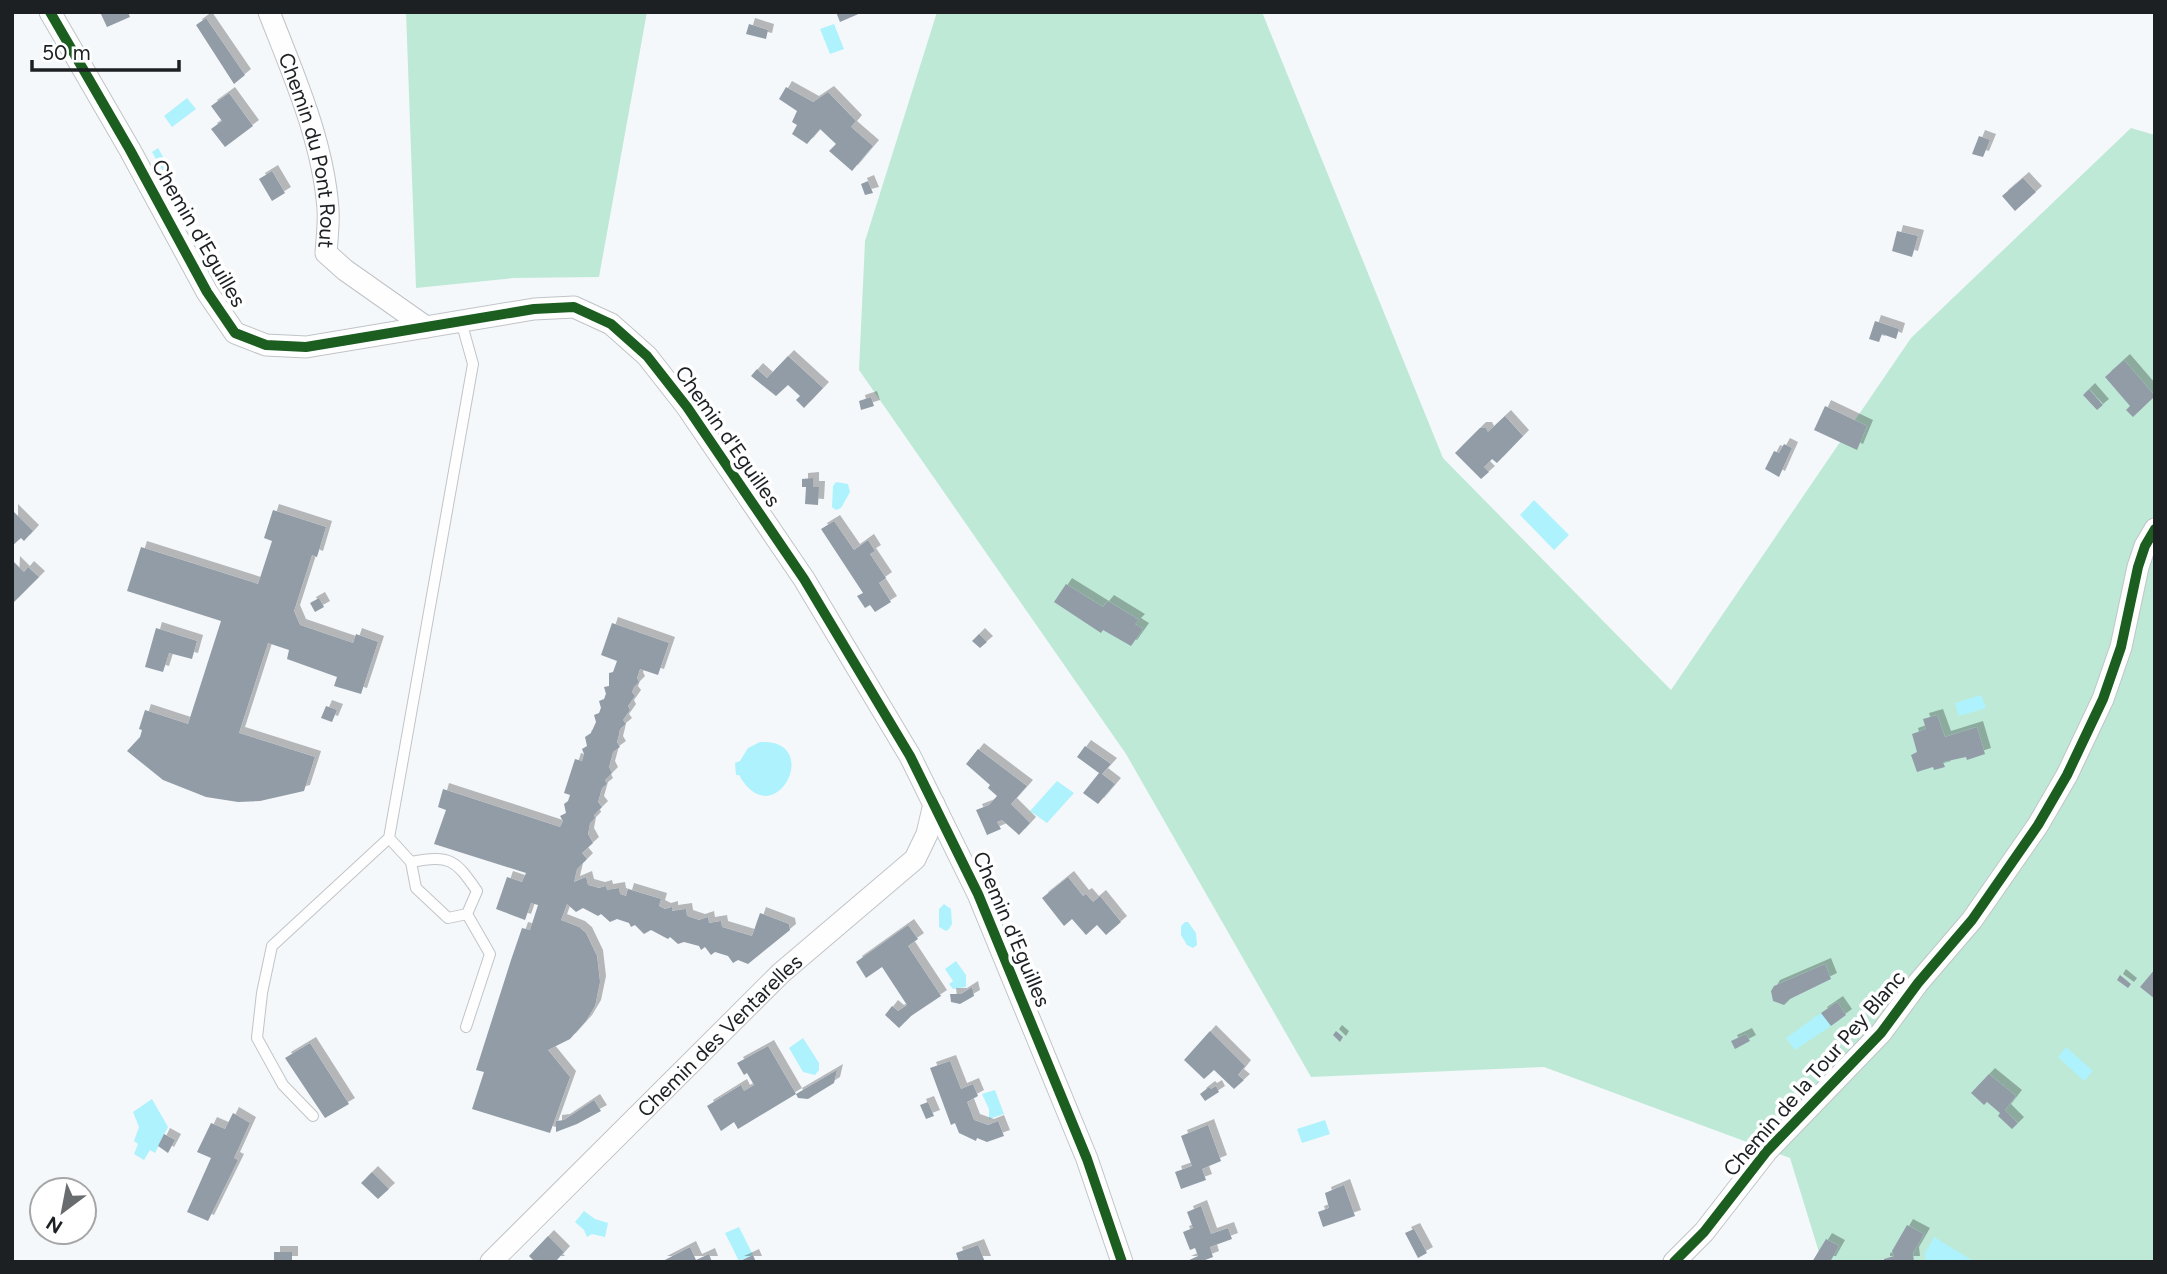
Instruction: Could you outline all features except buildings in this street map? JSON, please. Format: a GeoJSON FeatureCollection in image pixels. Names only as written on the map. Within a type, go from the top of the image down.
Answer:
{"type":"FeatureCollection","features":[{"type":"Feature","properties":{"kind":"street","name":"Chemin d'Eguilles"},"geometry":{"type":"LineString","coordinates":[[50,12],[130,150],[207,292],[235,333],[266,345],[306,346],[534,309],[574,307],[611,324],[647,356],[687,407],[804,579],[910,756],[978,894],[1082,1146],[1122,1262]]}},
{"type":"Feature","properties":{"kind":"street","name":"Chemin du Pont Rout"},"geometry":{"type":"LineString","coordinates":[[269,12],[319,153],[328,211],[326,253],[345,270],[426,327]]}},
{"type":"Feature","properties":{"kind":"street","name":"Chemin de la Tour Pey Blanc"},"geometry":{"type":"LineString","coordinates":[[1674,1262],[1704,1232],[1767,1151],[1881,1033],[1918,983],[1972,920],[2038,825],[2067,775],[2103,699],[2120,647],[2138,566],[2155,529]]}},
{"type":"Feature","properties":{"kind":"street","name":"Chemin des Ventarelles"},"geometry":{"type":"LineString","coordinates":[[491,1262],[780,973],[915,859],[927,834],[934,804]]}},
{"type":"Feature","properties":{"kind":"lane"},"geometry":{"type":"LineString","coordinates":[[313,1116],[283,1086],[257,1038],[262,993],[272,946],[389,838],[473,364],[461,321]]}},
{"type":"Feature","properties":{"kind":"lane"},"geometry":{"type":"LineString","coordinates":[[389,838],[411,862],[416,888],[448,918],[467,914]]}},
{"type":"Feature","properties":{"kind":"lane"},"geometry":{"type":"LineString","coordinates":[[411,862],[439,857],[462,868],[477,891],[467,914]]}},
{"type":"Feature","properties":{"kind":"lane"},"geometry":{"type":"LineString","coordinates":[[466,1027],[491,954],[467,914]]}},
{"type":"Feature","properties":{"kind":"green space"},"geometry":{"type":"Polygon","coordinates":[[[406,12],[647,12],[599,277],[514,278],[416,288],[406,12]]]}},
{"type":"Feature","properties":{"kind":"green space"},"geometry":{"type":"Polygon","coordinates":[[[937,12],[1262,12],[1443,458],[1671,690],[1911,338],[2131,128],[2155,135],[2155,1262],[1822,1262],[1790,1158],[1544,1067],[1311,1077],[1126,754],[859,370],[865,241],[937,12]]]}},
{"type":"Feature","properties":{"kind":"water"},"geometry":{"type":"Polygon","coordinates":[[[834,24],[844,49],[830,54],[820,29],[834,24]]]}},
{"type":"Feature","properties":{"kind":"water"},"geometry":{"type":"Polygon","coordinates":[[[187,98],[196,109],[172,127],[164,116],[187,98]]]}},
{"type":"Feature","properties":{"kind":"water"},"geometry":{"type":"Polygon","coordinates":[[[158,148],[170,169],[164,173],[152,152],[158,148]]]}},
{"type":"Feature","properties":{"kind":"water"},"geometry":{"type":"Polygon","coordinates":[[[836,482],[848,484],[850,492],[841,508],[836,510],[832,507],[833,486],[836,482]]]}},
{"type":"Feature","properties":{"kind":"water"},"geometry":{"type":"Polygon","coordinates":[[[1534,500],[1569,535],[1554,550],[1520,515],[1534,500]]]}},
{"type":"Feature","properties":{"kind":"water"},"geometry":{"type":"Polygon","coordinates":[[[1981,695],[1986,708],[1959,716],[1955,703],[1981,695]]]}},
{"type":"Feature","properties":{"kind":"water"},"geometry":{"type":"Polygon","coordinates":[[[760,742],[779,745],[789,754],[791,767],[787,781],[779,791],[767,796],[753,792],[739,775],[736,775],[735,763],[740,761],[748,748],[760,742]]]}},
{"type":"Feature","properties":{"kind":"water"},"geometry":{"type":"Polygon","coordinates":[[[1057,781],[1074,793],[1047,823],[1030,811],[1057,781]]]}},
{"type":"Feature","properties":{"kind":"water"},"geometry":{"type":"Polygon","coordinates":[[[944,904],[951,909],[952,924],[946,931],[939,927],[939,909],[944,904]]]}},
{"type":"Feature","properties":{"kind":"water"},"geometry":{"type":"Polygon","coordinates":[[[1188,922],[1196,933],[1197,945],[1193,948],[1187,945],[1181,935],[1181,926],[1188,922]]]}},
{"type":"Feature","properties":{"kind":"water"},"geometry":{"type":"Polygon","coordinates":[[[956,961],[966,975],[966,987],[953,989],[949,984],[953,981],[945,969],[956,961]]]}},
{"type":"Feature","properties":{"kind":"water"},"geometry":{"type":"Polygon","coordinates":[[[1821,1013],[1831,1026],[1795,1050],[1786,1038],[1821,1013]]]}},
{"type":"Feature","properties":{"kind":"water"},"geometry":{"type":"Polygon","coordinates":[[[803,1038],[819,1063],[819,1070],[815,1075],[803,1072],[789,1048],[803,1038]]]}},
{"type":"Feature","properties":{"kind":"water"},"geometry":{"type":"Polygon","coordinates":[[[2066,1047],[2093,1071],[2084,1081],[2058,1057],[2066,1047]]]}},
{"type":"Feature","properties":{"kind":"water"},"geometry":{"type":"Polygon","coordinates":[[[995,1090],[1004,1114],[989,1119],[989,1109],[982,1094],[995,1090]]]}},
{"type":"Feature","properties":{"kind":"water"},"geometry":{"type":"Polygon","coordinates":[[[152,1099],[168,1127],[155,1153],[150,1150],[144,1160],[134,1154],[138,1144],[134,1141],[139,1127],[133,1112],[152,1099]]]}},
{"type":"Feature","properties":{"kind":"water"},"geometry":{"type":"Polygon","coordinates":[[[1325,1120],[1330,1134],[1302,1143],[1297,1129],[1325,1120]]]}},
{"type":"Feature","properties":{"kind":"water"},"geometry":{"type":"Polygon","coordinates":[[[584,1211],[595,1219],[608,1223],[605,1237],[592,1234],[587,1237],[575,1222],[584,1211]]]}},
{"type":"Feature","properties":{"kind":"water"},"geometry":{"type":"Polygon","coordinates":[[[739,1227],[753,1255],[739,1261],[725,1233],[739,1227]]]}},
{"type":"Feature","properties":{"kind":"water"},"geometry":{"type":"Polygon","coordinates":[[[1934,1237],[1975,1262],[1926,1262],[1925,1253],[1934,1237]]]}},
{"type":"Feature","properties":{"kind":"cycle path"},"geometry":{"type":"LineString","coordinates":[[50,12],[130,150],[207,292],[235,333],[266,345],[306,347],[534,309],[574,307],[611,324],[647,356],[687,407],[804,579],[910,756],[978,894],[1087,1159],[1122,1262]]}},
{"type":"Feature","properties":{"kind":"cycle path"},"geometry":{"type":"LineString","coordinates":[[1674,1262],[1704,1232],[1767,1151],[1881,1033],[1918,983],[1972,920],[2038,825],[2067,775],[2103,699],[2121,647],[2138,567],[2145,546],[2155,529]]}}]}
